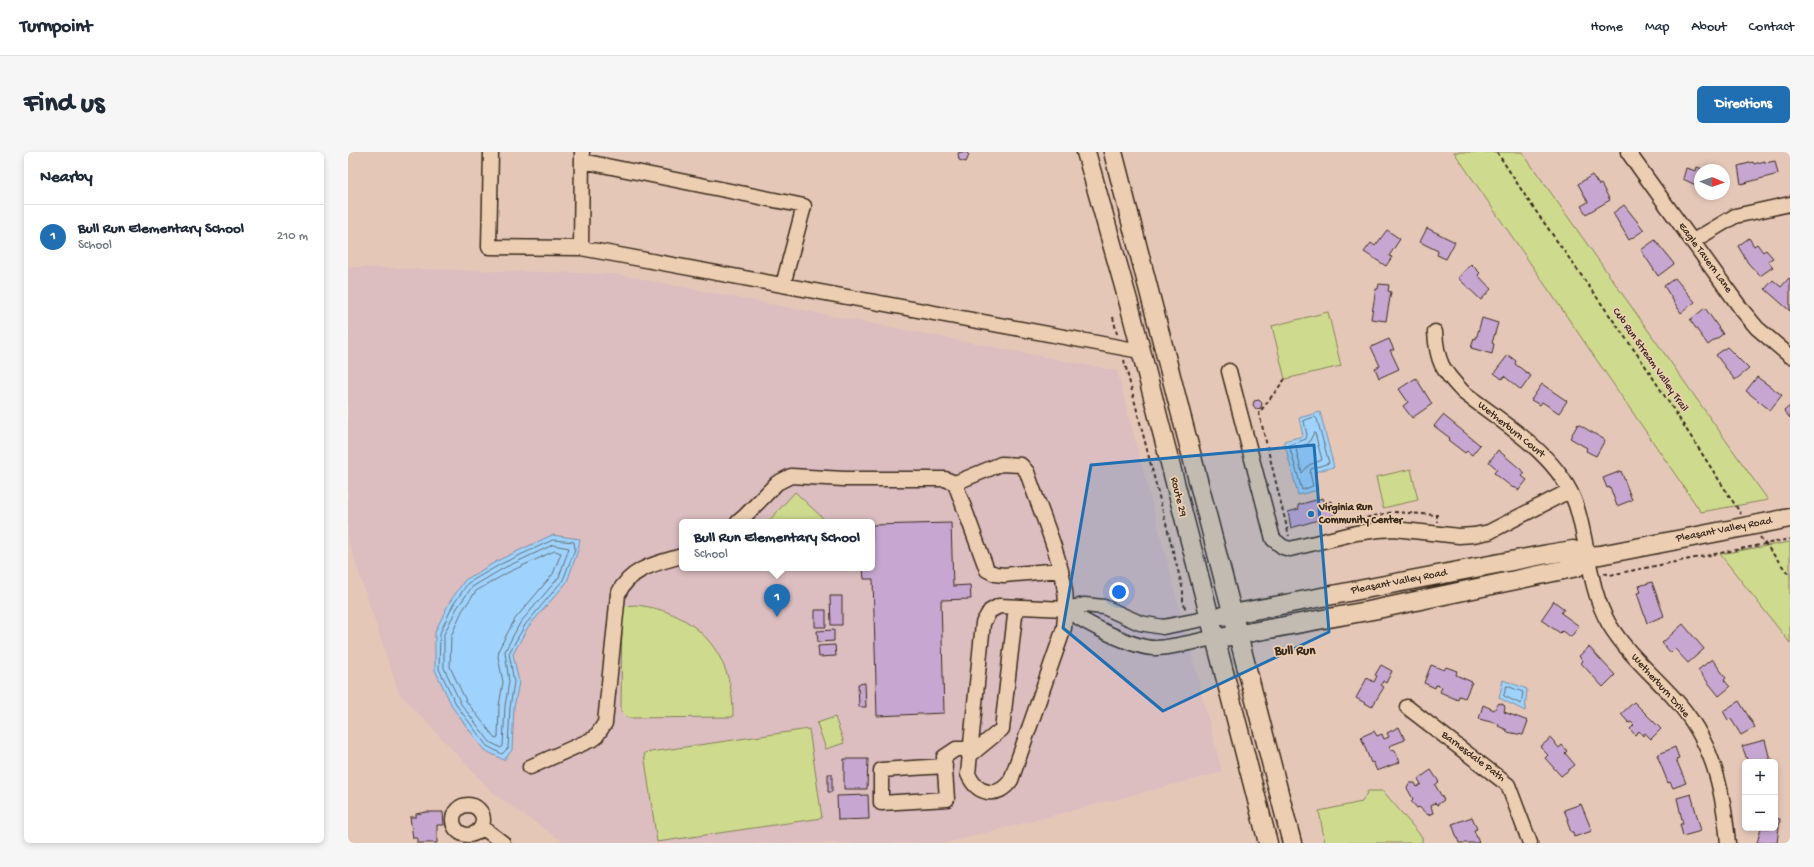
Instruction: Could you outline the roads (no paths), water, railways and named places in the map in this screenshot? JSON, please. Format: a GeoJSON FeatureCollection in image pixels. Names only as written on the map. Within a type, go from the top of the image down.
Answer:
{"type":"FeatureCollection","features":[{"type":"Feature","properties":{"kind":"main road","name":"Route 29"},"geometry":{"type":"LineString","coordinates":[[1086,152],[1140,352],[1268,843]]}},
{"type":"Feature","properties":{"kind":"main road"},"geometry":{"type":"LineString","coordinates":[[1113,152],[1292,843]]}},
{"type":"Feature","properties":{"kind":"main road","name":"Pleasant Valley Road"},"geometry":{"type":"LineString","coordinates":[[1209,618],[1548,554],[1573,550],[1587,556],[1790,518]]}},
{"type":"Feature","properties":{"kind":"main road","name":"Pleasant Valley Road"},"geometry":{"type":"LineString","coordinates":[[1214,638],[1238,635],[1373,610],[1576,567],[1587,556]]}},
{"type":"Feature","properties":{"kind":"street"},"geometry":{"type":"LineString","coordinates":[[491,152],[489,247],[581,248],[1140,352]]}},
{"type":"Feature","properties":{"kind":"street","name":"Eagle Tavern Lane"},"geometry":{"type":"LineString","coordinates":[[1628,152],[1752,322],[1790,356]]}},
{"type":"Feature","properties":{"kind":"street"},"geometry":{"type":"LineString","coordinates":[[581,248],[582,156],[804,206],[783,285]]}},
{"type":"Feature","properties":{"kind":"street"},"geometry":{"type":"LineString","coordinates":[[1693,241],[1735,216],[1790,204]]}},
{"type":"Feature","properties":{"kind":"street","name":"Wetherburn Court"},"geometry":{"type":"LineString","coordinates":[[1435,332],[1439,362],[1454,383],[1463,392],[1539,451],[1559,474],[1569,492],[1580,519],[1587,556]]}},
{"type":"Feature","properties":{"kind":"street"},"geometry":{"type":"LineString","coordinates":[[1229,371],[1273,539],[1283,547],[1297,548],[1356,533],[1379,530],[1459,536],[1489,532],[1569,492]]}},
{"type":"Feature","properties":{"kind":"street"},"geometry":{"type":"LineString","coordinates":[[742,519],[776,483],[791,476],[844,479],[945,479],[955,483],[1001,464],[1021,465],[1027,472],[1061,570],[1066,592],[1066,609],[1064,628],[1011,780],[1005,789],[996,792],[988,792],[980,790],[972,784],[968,774],[983,623],[990,612],[1000,606],[1066,609],[1084,605],[1104,607],[1140,623],[1163,627],[1209,618]]}},
{"type":"Feature","properties":{"kind":"street"},"geometry":{"type":"LineString","coordinates":[[955,483],[987,570],[995,574],[1004,575],[1061,570]]}},
{"type":"Feature","properties":{"kind":"street","name":"Wetherburn Drive"},"geometry":{"type":"LineString","coordinates":[[1587,556],[1601,606],[1616,636],[1685,711],[1706,746],[1720,785],[1725,806],[1728,843]]}},
{"type":"Feature","properties":{"kind":"street"},"geometry":{"type":"LineString","coordinates":[[530,767],[595,738],[600,733],[605,723],[618,594],[628,579],[648,565],[679,557]]}},
{"type":"Feature","properties":{"kind":"street"},"geometry":{"type":"LineString","coordinates":[[945,766],[881,770],[881,803],[947,799],[945,766],[944,757],[956,749],[970,752],[1002,729],[1016,607]]}},
{"type":"Feature","properties":{"kind":"street"},"geometry":{"type":"LineString","coordinates":[[1066,609],[1080,620],[1133,644],[1154,648],[1214,638]]}},
{"type":"Feature","properties":{"kind":"street","name":"Barnesdale Path"},"geometry":{"type":"LineString","coordinates":[[1407,707],[1508,784],[1530,843]]}},
{"type":"Feature","properties":{"kind":"street"},"geometry":{"type":"LineString","coordinates":[[482,827],[503,843]]}},
{"type":"Feature","properties":{"kind":"water"},"geometry":{"type":"Polygon","coordinates":[[[1320,412],[1334,467],[1314,472],[1318,490],[1298,495],[1284,441],[1303,436],[1299,418],[1320,412]]]}},
{"type":"Feature","properties":{"kind":"water"},"geometry":{"type":"Polygon","coordinates":[[[552,535],[580,539],[578,550],[567,582],[528,627],[513,654],[519,682],[514,707],[512,750],[504,760],[484,750],[453,708],[435,670],[435,632],[449,603],[465,580],[499,560],[552,535]]]}},
{"type":"Feature","properties":{"kind":"water"},"geometry":{"type":"Polygon","coordinates":[[[1503,680],[1527,689],[1525,711],[1499,698],[1503,680]]]}},
{"type":"Feature","properties":{"kind":"place","name":"Virginia Run Community Center"},"geometry":{"type":"Point","coordinates":[1311,514]}},
{"type":"Feature","properties":{"kind":"place","name":"Bull Run Elementary School"},"geometry":{"type":"Point","coordinates":[777,617]}},
{"type":"Feature","properties":{"kind":"district","name":"Bull Run"},"geometry":{"type":"Point","coordinates":[1295,651]}}]}
